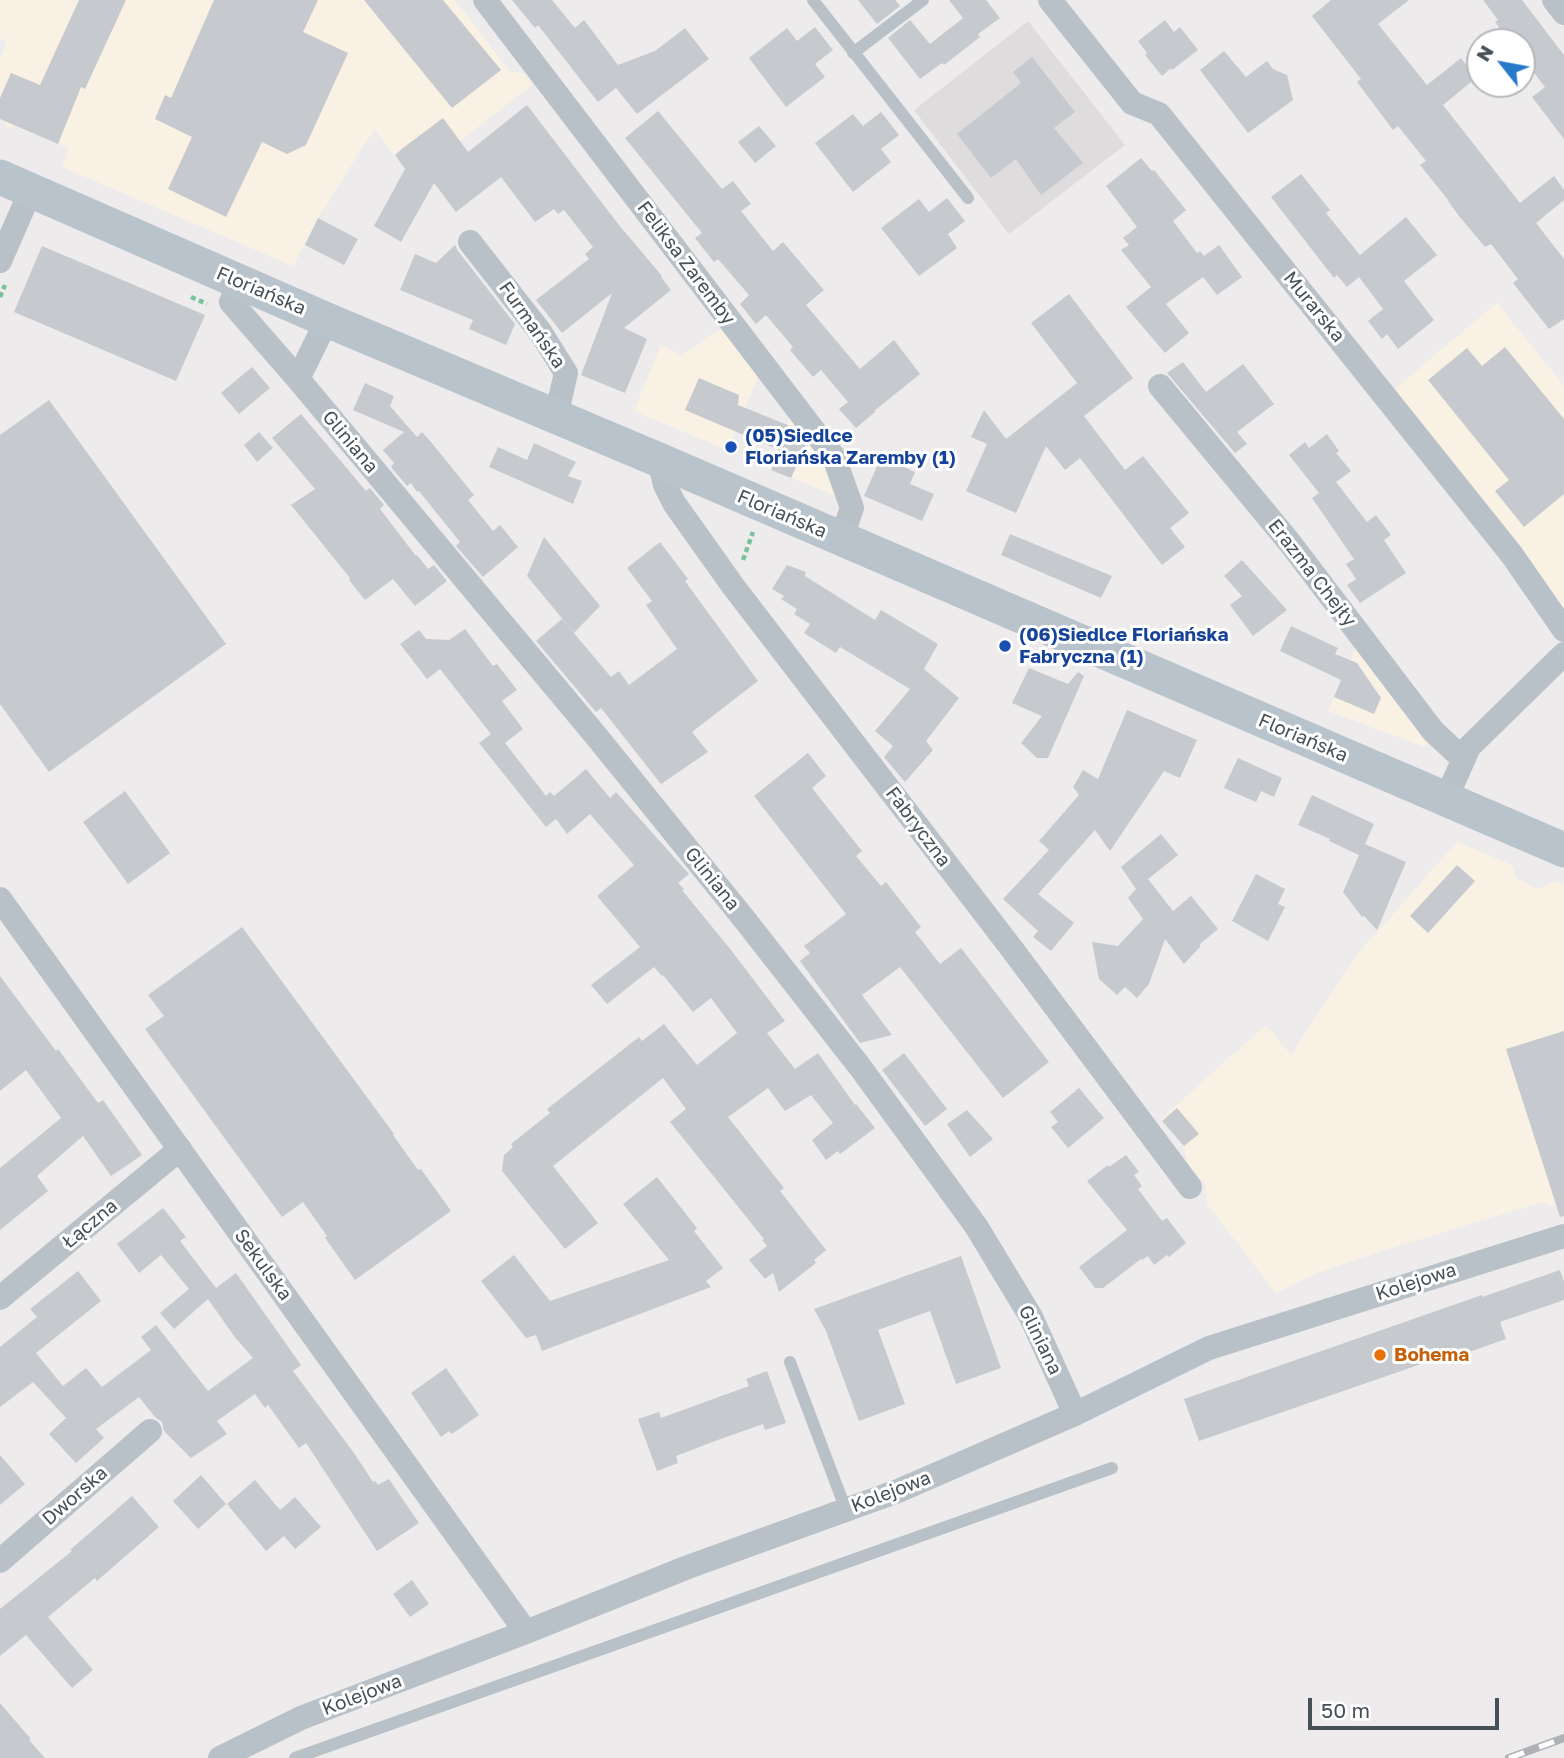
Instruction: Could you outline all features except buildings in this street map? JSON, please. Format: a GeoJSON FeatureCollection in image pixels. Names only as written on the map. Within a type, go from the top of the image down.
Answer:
{"type":"FeatureCollection","features":[{"type":"Feature","properties":{"kind":"street","name":"Feliksa Zaremby"},"geometry":{"type":"LineString","coordinates":[[485,0],[834,457],[852,508],[841,539]]}},
{"type":"Feature","properties":{"kind":"street","name":"Murarska"},"geometry":{"type":"LineString","coordinates":[[1050,0],[1132,103],[1159,114],[1512,555],[1564,629]]}},
{"type":"Feature","properties":{"kind":"street"},"geometry":{"type":"LineString","coordinates":[[1554,0],[1564,13]]}},
{"type":"Feature","properties":{"kind":"street","name":"Floriańska"},"geometry":{"type":"LineString","coordinates":[[15,183],[235,291],[327,320],[556,416],[1564,850]]}},
{"type":"Feature","properties":{"kind":"street"},"geometry":{"type":"LineString","coordinates":[[0,261],[15,183]]}},
{"type":"Feature","properties":{"kind":"street","name":"Furmańska"},"geometry":{"type":"LineString","coordinates":[[470,242],[541,333],[566,373],[556,416]]}},
{"type":"Feature","properties":{"kind":"street","name":"Gliniana"},"geometry":{"type":"LineString","coordinates":[[235,291],[298,379],[597,737],[746,920],[860,1068],[976,1226],[1031,1317],[1074,1414]]}},
{"type":"Feature","properties":{"kind":"street"},"geometry":{"type":"LineString","coordinates":[[298,379],[327,320]]}},
{"type":"Feature","properties":{"kind":"street","name":"Erazma Chejły"},"geometry":{"type":"LineString","coordinates":[[1160,386],[1290,543],[1433,731],[1463,759]]}},
{"type":"Feature","properties":{"kind":"street","name":"Fabryczna"},"geometry":{"type":"LineString","coordinates":[[659,460],[665,485],[674,503],[733,586],[1012,949],[1190,1187]]}},
{"type":"Feature","properties":{"kind":"street"},"geometry":{"type":"LineString","coordinates":[[1446,799],[1469,747],[1564,653]]}},
{"type":"Feature","properties":{"kind":"street","name":"Sekulska"},"geometry":{"type":"LineString","coordinates":[[0,899],[526,1632]]}},
{"type":"Feature","properties":{"kind":"street","name":"Łączna"},"geometry":{"type":"LineString","coordinates":[[0,1298],[180,1149]]}},
{"type":"Feature","properties":{"kind":"street","name":"Kolejowa"},"geometry":{"type":"LineString","coordinates":[[220,1758],[300,1718],[688,1567],[898,1491],[1074,1414],[1209,1348],[1564,1236]]}},
{"type":"Feature","properties":{"kind":"street","name":"Dworska"},"geometry":{"type":"LineString","coordinates":[[0,1561],[150,1431]]}},
{"type":"Feature","properties":{"kind":"lane"},"geometry":{"type":"LineString","coordinates":[[813,0],[968,198]]}},
{"type":"Feature","properties":{"kind":"lane"},"geometry":{"type":"LineString","coordinates":[[853,53],[923,0]]}},
{"type":"Feature","properties":{"kind":"lane"},"geometry":{"type":"LineString","coordinates":[[790,1362],[846,1510]]}},
{"type":"Feature","properties":{"kind":"lane","name":"Kolejowa"},"geometry":{"type":"LineString","coordinates":[[295,1758],[1112,1468]]}},
{"type":"Feature","properties":{"kind":"shaded area"},"geometry":{"type":"Polygon","coordinates":[[[0,0],[455,0],[510,72],[524,73],[532,85],[412,178],[374,129],[318,218],[293,266],[62,167],[69,148],[14,126],[12,128],[5,125],[6,122],[0,119],[0,58],[7,44],[0,38],[0,0]]]}},
{"type":"Feature","properties":{"kind":"shaded area"},"geometry":{"type":"Polygon","coordinates":[[[1028,21],[1125,145],[1009,234],[914,110],[1028,21]]]}},
{"type":"Feature","properties":{"kind":"shaded area"},"geometry":{"type":"Polygon","coordinates":[[[1497,303],[1564,386],[1564,616],[1391,392],[1497,303]]]}},
{"type":"Feature","properties":{"kind":"shaded area"},"geometry":{"type":"Polygon","coordinates":[[[723,327],[759,375],[727,450],[634,411],[661,345],[681,356],[723,327]]]}},
{"type":"Feature","properties":{"kind":"shaded area"},"geometry":{"type":"Polygon","coordinates":[[[791,415],[824,458],[839,497],[768,468],[791,415]]]}},
{"type":"Feature","properties":{"kind":"shaded area"},"geometry":{"type":"Polygon","coordinates":[[[1359,641],[1430,737],[1425,747],[1328,711],[1359,641]]]}},
{"type":"Feature","properties":{"kind":"shaded area"},"geometry":{"type":"Polygon","coordinates":[[[1457,842],[1512,865],[1516,878],[1538,889],[1554,881],[1564,885],[1564,1202],[1552,1206],[1542,1202],[1385,1250],[1317,1273],[1276,1293],[1207,1204],[1206,1185],[1187,1164],[1184,1146],[1161,1119],[1266,1025],[1291,1055],[1356,956],[1457,842]]]}},
{"type":"Feature","properties":{"kind":"railway"},"geometry":{"type":"LineString","coordinates":[[1509,1758],[1564,1738]]}},
{"type":"Feature","properties":{"kind":"place","name":"(05)Siedlce Floriańska Zaremby (1)"},"geometry":{"type":"Point","coordinates":[731,447]}},
{"type":"Feature","properties":{"kind":"place","name":"(06)Siedlce Floriańska Fabryczna (1)"},"geometry":{"type":"Point","coordinates":[1005,646]}},
{"type":"Feature","properties":{"kind":"place","name":"Bohema"},"geometry":{"type":"Point","coordinates":[1380,1355]}}]}
